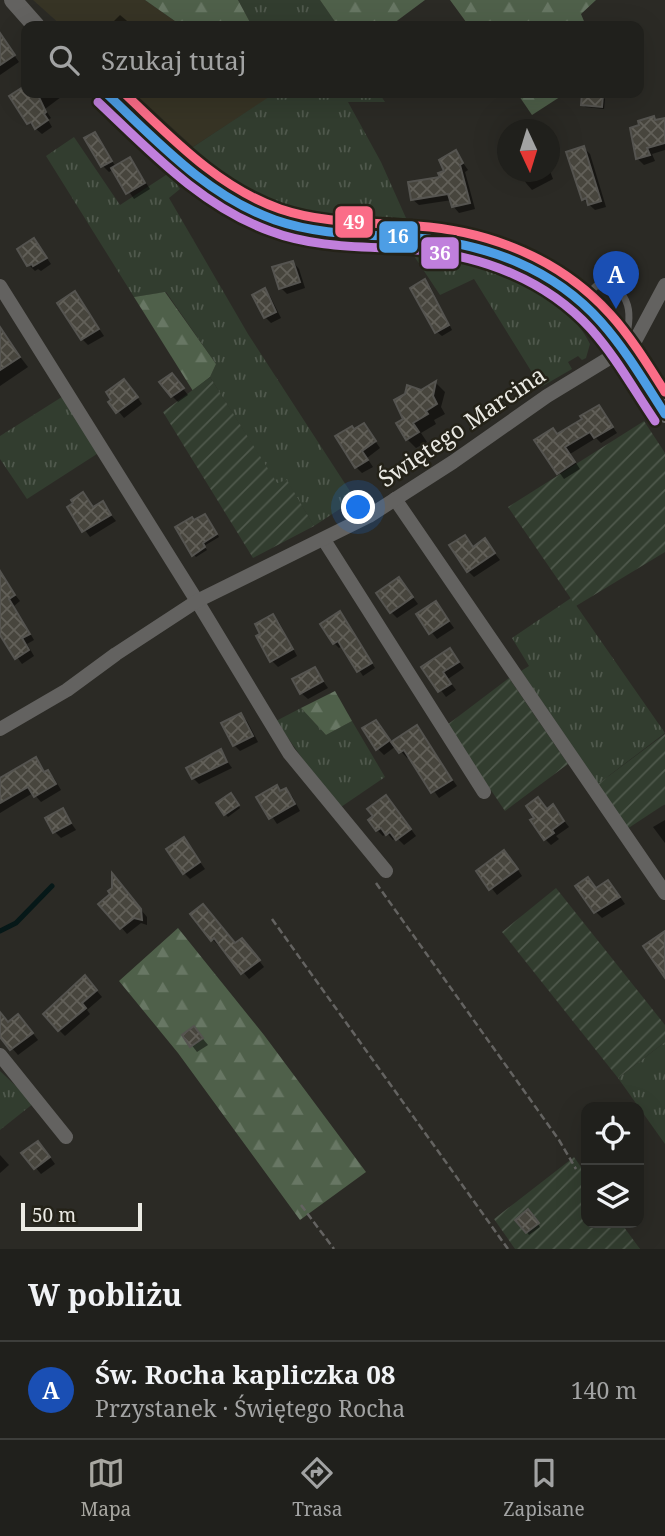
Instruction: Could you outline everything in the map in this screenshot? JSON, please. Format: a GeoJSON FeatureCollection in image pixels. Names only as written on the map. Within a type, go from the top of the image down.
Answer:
{"type":"FeatureCollection","features":[{"type":"Feature","properties":{"kind":"street"},"geometry":{"type":"LineString","coordinates":[[13,0],[32,21]]}},
{"type":"Feature","properties":{"kind":"street"},"geometry":{"type":"LineString","coordinates":[[112,98],[201,179],[252,211],[275,220],[320,231],[442,240],[470,245],[535,269],[580,302],[601,322],[665,414]]}},
{"type":"Feature","properties":{"kind":"street","name":"Świętego Marcina"},"geometry":{"type":"LineString","coordinates":[[0,729],[67,690],[197,601],[324,540],[395,499],[453,462],[543,398],[634,344],[665,285]]}},
{"type":"Feature","properties":{"kind":"street"},"geometry":{"type":"LineString","coordinates":[[0,286],[197,601],[289,754],[386,871]]}},
{"type":"Feature","properties":{"kind":"street"},"geometry":{"type":"LineString","coordinates":[[395,499],[665,893]]}},
{"type":"Feature","properties":{"kind":"street"},"geometry":{"type":"LineString","coordinates":[[324,540],[484,792]]}},
{"type":"Feature","properties":{"kind":"street"},"geometry":{"type":"LineString","coordinates":[[0,1055],[66,1137]]}},
{"type":"Feature","properties":{"kind":"lane"},"geometry":{"type":"LineString","coordinates":[[580,302],[596,286],[610,285],[621,291],[628,307],[630,328],[622,351]]}},
{"type":"Feature","properties":{"kind":"path"},"geometry":{"type":"LineString","coordinates":[[372,878],[559,1140],[576,1169]]}},
{"type":"Feature","properties":{"kind":"path"},"geometry":{"type":"LineString","coordinates":[[272,919],[508,1249]]}},
{"type":"Feature","properties":{"kind":"path"},"geometry":{"type":"LineString","coordinates":[[300,1205],[334,1249]]}},
{"type":"Feature","properties":{"kind":"shaded area"},"geometry":{"type":"Polygon","coordinates":[[[33,0],[145,0],[175,21],[56,21],[33,0]]]}},
{"type":"Feature","properties":{"kind":"shaded area"},"geometry":{"type":"Polygon","coordinates":[[[139,98],[268,98],[193,147],[139,98]]]}},
{"type":"Feature","properties":{"kind":"green space"},"geometry":{"type":"Polygon","coordinates":[[[145,0],[238,0],[249,21],[175,21],[145,0]]]}},
{"type":"Feature","properties":{"kind":"green space"},"geometry":{"type":"Polygon","coordinates":[[[238,0],[320,0],[335,21],[249,21],[238,0]]]}},
{"type":"Feature","properties":{"kind":"green space"},"geometry":{"type":"Polygon","coordinates":[[[320,0],[425,0],[397,21],[335,21],[320,0]]]}},
{"type":"Feature","properties":{"kind":"green space"},"geometry":{"type":"Polygon","coordinates":[[[450,0],[596,0],[581,14],[584,21],[465,21],[450,0]]]}},
{"type":"Feature","properties":{"kind":"green space"},"geometry":{"type":"Polygon","coordinates":[[[267,98],[382,98],[385,102],[348,102],[381,162],[406,218],[411,219],[410,223],[390,219],[388,228],[353,226],[284,213],[233,190],[184,153],[267,98]]]}},
{"type":"Feature","properties":{"kind":"green space"},"geometry":{"type":"Polygon","coordinates":[[[520,98],[558,98],[532,115],[520,98]]]}},
{"type":"Feature","properties":{"kind":"green space"},"geometry":{"type":"Polygon","coordinates":[[[74,137],[120,205],[169,173],[180,189],[169,198],[248,334],[355,499],[314,526],[287,481],[277,484],[210,377],[216,364],[166,292],[134,297],[46,156],[74,137]]]}},
{"type":"Feature","properties":{"kind":"green space"},"geometry":{"type":"Polygon","coordinates":[[[410,250],[479,264],[526,285],[557,305],[582,330],[590,344],[586,358],[582,360],[578,356],[568,362],[572,369],[541,387],[474,279],[440,295],[410,250]]]}},
{"type":"Feature","properties":{"kind":"green space"},"geometry":{"type":"Polygon","coordinates":[[[165,292],[216,364],[210,377],[193,391],[134,297],[165,292]]]}},
{"type":"Feature","properties":{"kind":"green space"},"geometry":{"type":"Polygon","coordinates":[[[210,377],[277,483],[287,480],[314,526],[253,558],[163,412],[210,377]]]}},
{"type":"Feature","properties":{"kind":"green space"},"geometry":{"type":"Polygon","coordinates":[[[65,395],[100,452],[27,499],[0,459],[0,436],[65,395]]]}},
{"type":"Feature","properties":{"kind":"green space"},"geometry":{"type":"Polygon","coordinates":[[[644,421],[665,453],[665,552],[576,606],[508,507],[644,421]]]}},
{"type":"Feature","properties":{"kind":"green space"},"geometry":{"type":"Polygon","coordinates":[[[571,598],[665,733],[598,784],[521,671],[529,666],[512,638],[571,598]]]}},
{"type":"Feature","properties":{"kind":"green space"},"geometry":{"type":"Polygon","coordinates":[[[509,678],[568,764],[505,811],[447,725],[509,678]]]}},
{"type":"Feature","properties":{"kind":"green space"},"geometry":{"type":"Polygon","coordinates":[[[335,691],[352,721],[326,735],[301,708],[335,691]]]}},
{"type":"Feature","properties":{"kind":"green space"},"geometry":{"type":"Polygon","coordinates":[[[301,708],[326,735],[352,721],[385,777],[338,809],[276,721],[301,708]]]}},
{"type":"Feature","properties":{"kind":"green space"},"geometry":{"type":"Polygon","coordinates":[[[665,734],[665,804],[627,829],[598,784],[665,734]]]}},
{"type":"Feature","properties":{"kind":"green space"},"geometry":{"type":"Polygon","coordinates":[[[556,888],[665,1025],[665,1042],[618,1078],[502,932],[556,888]]]}},
{"type":"Feature","properties":{"kind":"green space"},"geometry":{"type":"Polygon","coordinates":[[[178,928],[264,1035],[366,1172],[300,1220],[178,1053],[119,981],[178,928]]]}},
{"type":"Feature","properties":{"kind":"green space"},"geometry":{"type":"Polygon","coordinates":[[[665,1042],[665,1144],[644,1115],[644,1102],[635,1102],[618,1078],[665,1042]]]}},
{"type":"Feature","properties":{"kind":"green space"},"geometry":{"type":"Polygon","coordinates":[[[0,1071],[34,1103],[0,1130],[0,1071]]]}},
{"type":"Feature","properties":{"kind":"green space"},"geometry":{"type":"Polygon","coordinates":[[[574,1157],[581,1167],[581,1228],[625,1228],[640,1249],[515,1249],[494,1219],[574,1157]]]}},
{"type":"Feature","properties":{"kind":"building"},"geometry":{"type":"Polygon","coordinates":[[[0,33],[15,55],[0,65],[0,33]]]}},
{"type":"Feature","properties":{"kind":"building"},"geometry":{"type":"Polygon","coordinates":[[[21,88],[21,98],[39,98],[48,120],[35,129],[31,122],[27,124],[9,96],[21,88]]]}},
{"type":"Feature","properties":{"kind":"building"},"geometry":{"type":"Polygon","coordinates":[[[582,98],[603,98],[602,107],[581,105],[582,98]]]}},
{"type":"Feature","properties":{"kind":"building"},"geometry":{"type":"Polygon","coordinates":[[[654,116],[655,120],[665,118],[665,143],[647,148],[650,155],[636,159],[630,128],[639,125],[638,121],[654,116]]]}},
{"type":"Feature","properties":{"kind":"building"},"geometry":{"type":"Polygon","coordinates":[[[95,132],[112,161],[101,167],[84,138],[95,132]]]}},
{"type":"Feature","properties":{"kind":"building"},"geometry":{"type":"Polygon","coordinates":[[[584,146],[601,201],[588,205],[586,198],[582,200],[566,152],[584,146]]]}},
{"type":"Feature","properties":{"kind":"building"},"geometry":{"type":"Polygon","coordinates":[[[456,150],[463,163],[460,165],[470,203],[452,207],[448,194],[411,200],[408,182],[440,177],[438,173],[444,171],[439,160],[456,150]]]}},
{"type":"Feature","properties":{"kind":"building"},"geometry":{"type":"Polygon","coordinates":[[[130,157],[145,183],[126,194],[111,168],[130,157]]]}},
{"type":"Feature","properties":{"kind":"building"},"geometry":{"type":"Polygon","coordinates":[[[34,238],[47,258],[33,266],[27,266],[17,249],[34,238]]]}},
{"type":"Feature","properties":{"kind":"building"},"geometry":{"type":"Polygon","coordinates":[[[293,261],[300,282],[279,289],[272,267],[293,261]]]}},
{"type":"Feature","properties":{"kind":"building"},"geometry":{"type":"Polygon","coordinates":[[[425,279],[449,325],[435,333],[410,288],[425,279]]]}},
{"type":"Feature","properties":{"kind":"building"},"geometry":{"type":"Polygon","coordinates":[[[265,288],[276,312],[264,318],[252,295],[265,288]]]}},
{"type":"Feature","properties":{"kind":"building"},"geometry":{"type":"Polygon","coordinates":[[[75,291],[99,329],[81,340],[57,303],[75,291]]]}},
{"type":"Feature","properties":{"kind":"building"},"geometry":{"type":"Polygon","coordinates":[[[0,327],[20,357],[0,370],[0,327]]]}},
{"type":"Feature","properties":{"kind":"building"},"geometry":{"type":"Polygon","coordinates":[[[172,373],[184,388],[171,397],[159,382],[172,373]]]}},
{"type":"Feature","properties":{"kind":"building"},"geometry":{"type":"Polygon","coordinates":[[[124,379],[138,397],[116,413],[108,402],[111,400],[106,392],[124,379]]]}},
{"type":"Feature","properties":{"kind":"building"},"geometry":{"type":"Polygon","coordinates":[[[436,381],[433,396],[437,404],[426,411],[428,414],[413,423],[419,432],[406,440],[396,423],[403,419],[394,400],[405,394],[407,385],[421,390],[436,381]]]}},
{"type":"Feature","properties":{"kind":"building"},"geometry":{"type":"Polygon","coordinates":[[[599,405],[613,427],[594,438],[590,432],[565,447],[575,462],[557,474],[534,440],[553,428],[557,434],[599,405]]]}},
{"type":"Feature","properties":{"kind":"building"},"geometry":{"type":"Polygon","coordinates":[[[364,423],[376,441],[362,451],[368,460],[355,468],[335,436],[352,426],[354,429],[364,423]]]}},
{"type":"Feature","properties":{"kind":"building"},"geometry":{"type":"Polygon","coordinates":[[[83,492],[93,507],[103,501],[111,515],[82,532],[67,507],[73,503],[71,500],[83,492]]]}},
{"type":"Feature","properties":{"kind":"building"},"geometry":{"type":"Polygon","coordinates":[[[205,514],[217,534],[203,543],[205,547],[192,556],[175,527],[192,517],[194,520],[205,514]]]}},
{"type":"Feature","properties":{"kind":"building"},"geometry":{"type":"Polygon","coordinates":[[[465,535],[473,547],[485,538],[495,553],[467,572],[449,545],[465,535]]]}},
{"type":"Feature","properties":{"kind":"building"},"geometry":{"type":"Polygon","coordinates":[[[0,571],[15,595],[9,599],[30,634],[22,638],[29,650],[15,659],[0,635],[0,571]]]}},
{"type":"Feature","properties":{"kind":"building"},"geometry":{"type":"Polygon","coordinates":[[[399,577],[413,597],[390,613],[376,593],[399,577]]]}},
{"type":"Feature","properties":{"kind":"building"},"geometry":{"type":"Polygon","coordinates":[[[436,601],[449,621],[429,634],[416,614],[436,601]]]}},
{"type":"Feature","properties":{"kind":"building"},"geometry":{"type":"Polygon","coordinates":[[[340,611],[372,663],[357,672],[338,641],[333,644],[320,624],[340,611]]]}},
{"type":"Feature","properties":{"kind":"building"},"geometry":{"type":"Polygon","coordinates":[[[273,614],[293,649],[270,662],[256,636],[260,634],[255,624],[273,614]]]}},
{"type":"Feature","properties":{"kind":"building"},"geometry":{"type":"Polygon","coordinates":[[[450,648],[459,662],[443,672],[451,684],[438,692],[421,667],[450,648]]]}},
{"type":"Feature","properties":{"kind":"building"},"geometry":{"type":"Polygon","coordinates":[[[315,667],[323,681],[300,694],[292,679],[315,667]]]}},
{"type":"Feature","properties":{"kind":"building"},"geometry":{"type":"Polygon","coordinates":[[[241,713],[253,736],[233,746],[221,723],[241,713]]]}},
{"type":"Feature","properties":{"kind":"building"},"geometry":{"type":"Polygon","coordinates":[[[376,720],[390,740],[376,750],[362,728],[376,720]]]}},
{"type":"Feature","properties":{"kind":"building"},"geometry":{"type":"Polygon","coordinates":[[[417,725],[452,780],[431,793],[404,750],[399,753],[391,742],[417,725]]]}},
{"type":"Feature","properties":{"kind":"building"},"geometry":{"type":"Polygon","coordinates":[[[221,749],[227,762],[192,779],[186,768],[221,749]]]}},
{"type":"Feature","properties":{"kind":"building"},"geometry":{"type":"Polygon","coordinates":[[[36,757],[44,772],[48,770],[56,784],[34,797],[28,787],[0,803],[0,778],[36,757]]]}},
{"type":"Feature","properties":{"kind":"building"},"geometry":{"type":"Polygon","coordinates":[[[277,785],[280,791],[286,788],[295,804],[269,819],[256,797],[277,785]]]}},
{"type":"Feature","properties":{"kind":"building"},"geometry":{"type":"Polygon","coordinates":[[[231,793],[239,805],[224,815],[216,803],[231,793]]]}},
{"type":"Feature","properties":{"kind":"building"},"geometry":{"type":"Polygon","coordinates":[[[386,795],[411,829],[396,840],[390,832],[386,835],[381,828],[376,831],[368,820],[373,816],[367,809],[386,795]]]}},
{"type":"Feature","properties":{"kind":"building"},"geometry":{"type":"Polygon","coordinates":[[[538,797],[547,809],[553,804],[564,821],[544,840],[530,820],[534,818],[526,806],[538,797]]]}},
{"type":"Feature","properties":{"kind":"building"},"geometry":{"type":"Polygon","coordinates":[[[63,808],[71,823],[53,833],[45,818],[63,808]]]}},
{"type":"Feature","properties":{"kind":"building"},"geometry":{"type":"Polygon","coordinates":[[[184,837],[200,862],[183,874],[166,849],[184,837]]]}},
{"type":"Feature","properties":{"kind":"building"},"geometry":{"type":"Polygon","coordinates":[[[504,850],[518,869],[489,890],[476,871],[504,850]]]}},
{"type":"Feature","properties":{"kind":"building"},"geometry":{"type":"Polygon","coordinates":[[[112,873],[141,909],[142,920],[134,918],[120,929],[98,904],[110,894],[108,891],[112,888],[112,873]]]}},
{"type":"Feature","properties":{"kind":"building"},"geometry":{"type":"Polygon","coordinates":[[[588,877],[596,888],[608,880],[620,897],[594,913],[575,886],[588,877]]]}},
{"type":"Feature","properties":{"kind":"building"},"geometry":{"type":"Polygon","coordinates":[[[203,904],[235,943],[242,938],[260,960],[241,974],[214,938],[211,941],[190,914],[203,904]]]}},
{"type":"Feature","properties":{"kind":"building"},"geometry":{"type":"Polygon","coordinates":[[[665,931],[665,978],[643,946],[665,931]]]}},
{"type":"Feature","properties":{"kind":"building"},"geometry":{"type":"Polygon","coordinates":[[[85,975],[97,990],[82,1003],[86,1008],[58,1031],[43,1014],[85,975]]]}},
{"type":"Feature","properties":{"kind":"building"},"geometry":{"type":"Polygon","coordinates":[[[0,1012],[8,1022],[18,1014],[33,1033],[10,1050],[0,1037],[0,1012]]]}},
{"type":"Feature","properties":{"kind":"building"},"geometry":{"type":"Polygon","coordinates":[[[194,1026],[203,1038],[190,1047],[182,1035],[194,1026]]]}},
{"type":"Feature","properties":{"kind":"building"},"geometry":{"type":"Polygon","coordinates":[[[38,1141],[50,1157],[34,1169],[21,1153],[38,1141]]]}},
{"type":"Feature","properties":{"kind":"building"},"geometry":{"type":"Polygon","coordinates":[[[528,1209],[539,1223],[526,1233],[515,1220],[528,1209]]]}},
{"type":"Feature","properties":{"kind":"waterway"},"geometry":{"type":"LineString","coordinates":[[0,931],[16,923],[52,886]]}},
{"type":"Feature","properties":{"kind":"transit line","name":"16"},"geometry":{"type":"LineString","coordinates":[[111,98],[184,166],[250,210],[292,225],[327,232],[417,238],[469,246],[518,262],[541,274],[562,287],[601,322],[627,355],[665,414]]}},
{"type":"Feature","properties":{"kind":"transit line","name":"49"},"geometry":{"type":"LineString","coordinates":[[129,98],[196,159],[257,200],[297,214],[331,220],[417,226],[471,234],[522,251],[546,263],[569,278],[610,314],[665,392]]}},
{"type":"Feature","properties":{"kind":"transit line","name":"36"},"geometry":{"type":"LineString","coordinates":[[98,102],[157,158],[199,192],[221,207],[270,231],[324,244],[442,253],[489,265],[534,284],[554,297],[591,329],[617,362],[655,421]]}},
{"type":"Feature","properties":{"kind":"place","name":"Św. Rocha kapliczka 08"},"geometry":{"type":"Point","coordinates":[616,309]}}]}
